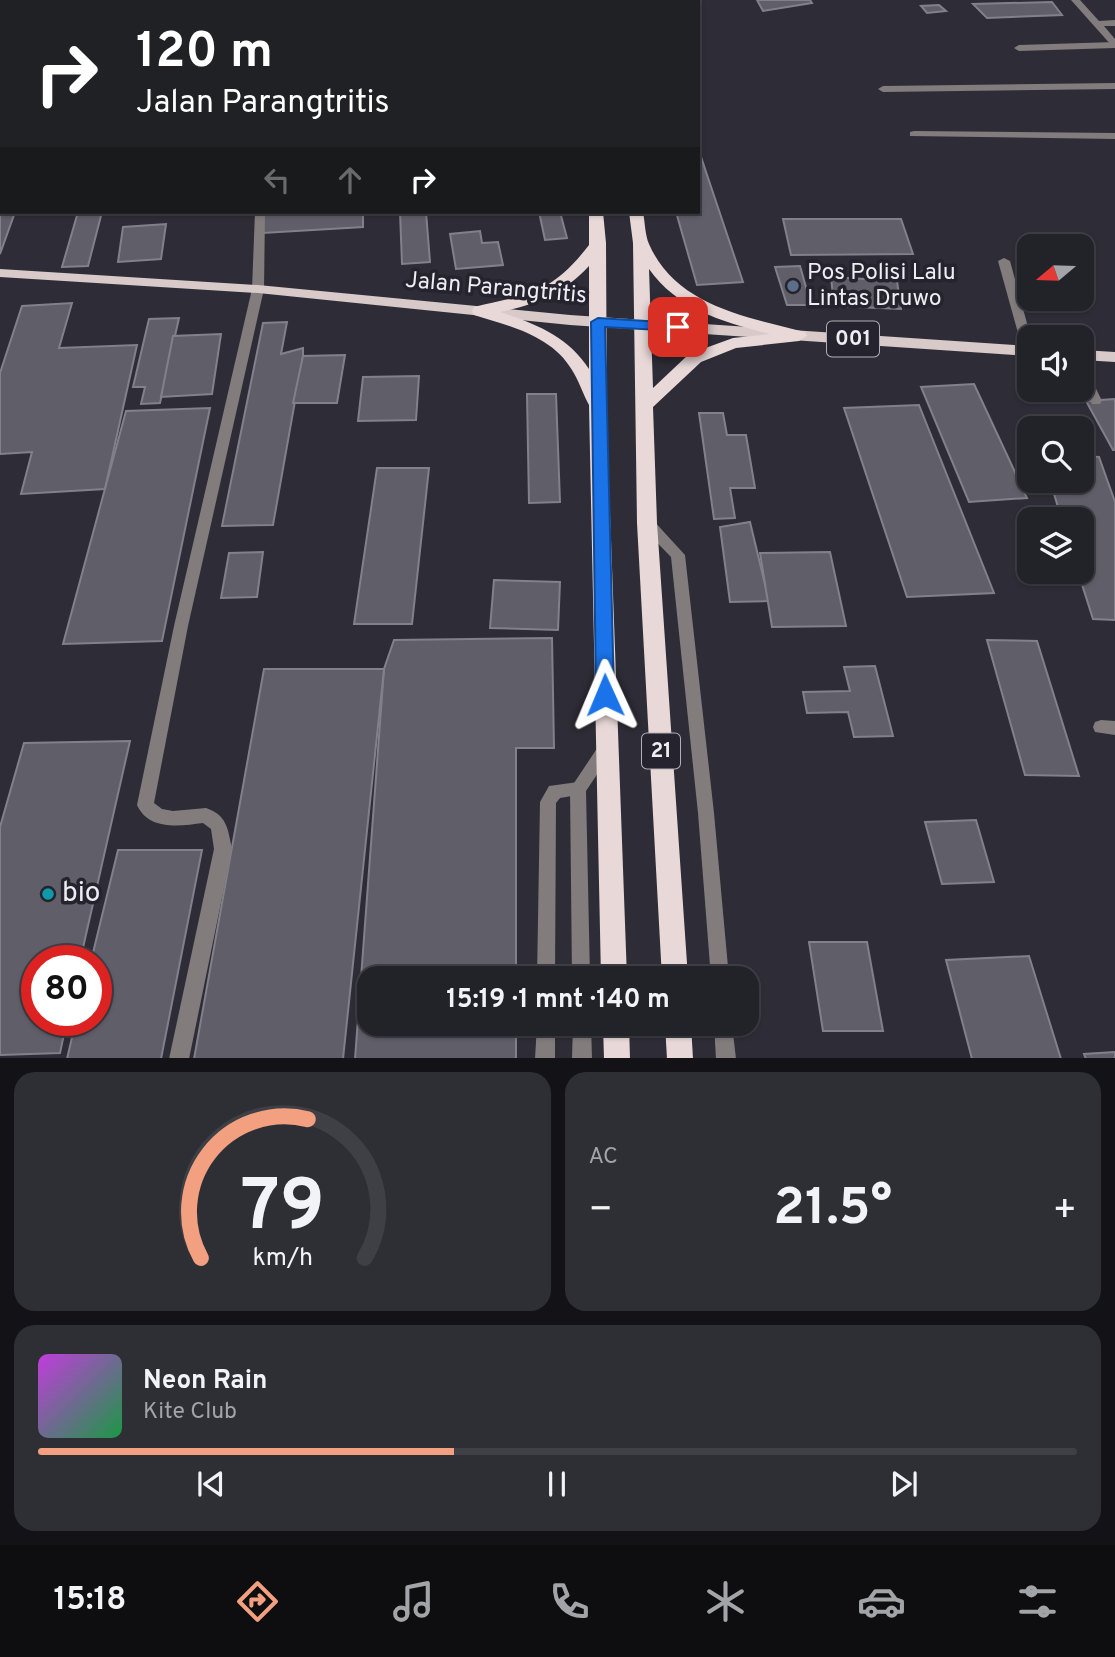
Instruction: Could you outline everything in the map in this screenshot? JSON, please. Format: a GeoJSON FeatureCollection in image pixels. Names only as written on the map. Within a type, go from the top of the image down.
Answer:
{"type":"FeatureCollection","features":[{"type":"Feature","properties":{"kind":"highway"},"geometry":{"type":"LineString","coordinates":[[596,214],[598,406],[614,966]]}},
{"type":"Feature","properties":{"kind":"highway","name":"21"},"geometry":{"type":"LineString","coordinates":[[636,214],[641,243],[647,523],[674,966]]}},
{"type":"Feature","properties":{"kind":"highway"},"geometry":{"type":"LineString","coordinates":[[480,311],[531,300],[560,287],[576,273],[598,243]]}},
{"type":"Feature","properties":{"kind":"highway"},"geometry":{"type":"LineString","coordinates":[[641,243],[662,276],[687,298],[713,312],[799,335]]}},
{"type":"Feature","properties":{"kind":"highway"},"geometry":{"type":"LineString","coordinates":[[480,311],[538,331],[562,346],[578,365],[598,406]]}},
{"type":"Feature","properties":{"kind":"highway"},"geometry":{"type":"LineString","coordinates":[[645,405],[695,358],[733,343],[799,335]]}},
{"type":"Feature","properties":{"kind":"highway"},"geometry":{"type":"LineString","coordinates":[[616,1036],[617,1058]]}},
{"type":"Feature","properties":{"kind":"highway"},"geometry":{"type":"LineString","coordinates":[[679,1036],[680,1058]]}},
{"type":"Feature","properties":{"kind":"main road","name":"Jalan Parangtritis"},"geometry":{"type":"LineString","coordinates":[[0,273],[258,289],[598,322],[1017,350]]}},
{"type":"Feature","properties":{"kind":"main road"},"geometry":{"type":"LineString","coordinates":[[1094,356],[1115,357]]}},
{"type":"Feature","properties":{"kind":"street"},"geometry":{"type":"LineString","coordinates":[[1075,0],[1115,44]]}},
{"type":"Feature","properties":{"kind":"street"},"geometry":{"type":"LineString","coordinates":[[1097,23],[1115,23]]}},
{"type":"Feature","properties":{"kind":"street"},"geometry":{"type":"LineString","coordinates":[[1019,48],[1115,44]]}},
{"type":"Feature","properties":{"kind":"street"},"geometry":{"type":"LineString","coordinates":[[883,89],[1115,86]]}},
{"type":"Feature","properties":{"kind":"street"},"geometry":{"type":"LineString","coordinates":[[914,134],[1115,136]]}},
{"type":"Feature","properties":{"kind":"street"},"geometry":{"type":"LineString","coordinates":[[179,1058],[223,849],[219,825],[206,815],[166,819],[151,814],[145,805],[181,626],[258,289],[260,214]]}},
{"type":"Feature","properties":{"kind":"street"},"geometry":{"type":"LineString","coordinates":[[1004,261],[1022,325]]}},
{"type":"Feature","properties":{"kind":"street"},"geometry":{"type":"LineString","coordinates":[[1094,397],[1096,401]]}},
{"type":"Feature","properties":{"kind":"street"},"geometry":{"type":"LineString","coordinates":[[647,523],[678,555],[706,813],[719,966]]}},
{"type":"Feature","properties":{"kind":"street"},"geometry":{"type":"LineString","coordinates":[[581,966],[578,789],[606,750]]}},
{"type":"Feature","properties":{"kind":"street"},"geometry":{"type":"LineString","coordinates":[[546,966],[548,802],[555,791],[578,789]]}},
{"type":"Feature","properties":{"kind":"street"},"geometry":{"type":"LineString","coordinates":[[545,1058],[546,1036]]}},
{"type":"Feature","properties":{"kind":"street"},"geometry":{"type":"LineString","coordinates":[[582,1036],[582,1058]]}},
{"type":"Feature","properties":{"kind":"street"},"geometry":{"type":"LineString","coordinates":[[724,1036],[726,1058]]}},
{"type":"Feature","properties":{"kind":"building"},"geometry":{"type":"Polygon","coordinates":[[[757,0],[810,0],[812,3],[763,11],[757,0]]]}},
{"type":"Feature","properties":{"kind":"building"},"geometry":{"type":"Polygon","coordinates":[[[1052,2],[1062,15],[987,18],[973,4],[1052,2]]]}},
{"type":"Feature","properties":{"kind":"building"},"geometry":{"type":"Polygon","coordinates":[[[939,5],[946,11],[927,13],[921,6],[939,5]]]}},
{"type":"Feature","properties":{"kind":"building"},"geometry":{"type":"Polygon","coordinates":[[[700,154],[743,282],[697,285],[677,214],[700,214],[700,154]]]}},
{"type":"Feature","properties":{"kind":"building"},"geometry":{"type":"Polygon","coordinates":[[[77,214],[101,214],[88,266],[62,267],[77,214]]]}},
{"type":"Feature","properties":{"kind":"building"},"geometry":{"type":"Polygon","coordinates":[[[263,214],[363,214],[363,227],[263,233],[263,214]]]}},
{"type":"Feature","properties":{"kind":"building"},"geometry":{"type":"Polygon","coordinates":[[[400,214],[426,214],[430,262],[402,264],[400,214]]]}},
{"type":"Feature","properties":{"kind":"building"},"geometry":{"type":"Polygon","coordinates":[[[539,214],[561,214],[567,238],[545,240],[539,214]]]}},
{"type":"Feature","properties":{"kind":"building"},"geometry":{"type":"Polygon","coordinates":[[[0,215],[14,215],[0,254],[0,215]]]}},
{"type":"Feature","properties":{"kind":"building"},"geometry":{"type":"Polygon","coordinates":[[[783,219],[901,219],[913,254],[791,255],[783,219]]]}},
{"type":"Feature","properties":{"kind":"building"},"geometry":{"type":"Polygon","coordinates":[[[166,224],[161,259],[118,262],[123,227],[166,224]]]}},
{"type":"Feature","properties":{"kind":"building"},"geometry":{"type":"Polygon","coordinates":[[[480,231],[482,243],[498,242],[503,265],[456,269],[450,234],[480,231]]]}},
{"type":"Feature","properties":{"kind":"building","name":"Pos Polisi Lalu Lintas Druwo"},"geometry":{"type":"Polygon","coordinates":[[[800,266],[811,305],[787,305],[775,267],[800,266]]]}},
{"type":"Feature","properties":{"kind":"building"},"geometry":{"type":"Polygon","coordinates":[[[831,277],[897,281],[901,309],[834,306],[831,277]]]}},
{"type":"Feature","properties":{"kind":"building"},"geometry":{"type":"Polygon","coordinates":[[[72,303],[59,348],[137,345],[105,489],[21,494],[32,452],[0,454],[0,373],[22,306],[72,303]]]}},
{"type":"Feature","properties":{"kind":"building"},"geometry":{"type":"Polygon","coordinates":[[[179,318],[160,403],[141,404],[145,387],[133,387],[149,319],[179,318]]]}},
{"type":"Feature","properties":{"kind":"building"},"geometry":{"type":"Polygon","coordinates":[[[287,322],[281,354],[303,348],[303,356],[273,525],[222,526],[263,323],[287,322]]]}},
{"type":"Feature","properties":{"kind":"building"},"geometry":{"type":"Polygon","coordinates":[[[221,334],[212,394],[161,397],[173,336],[221,334]]]}},
{"type":"Feature","properties":{"kind":"building"},"geometry":{"type":"Polygon","coordinates":[[[345,355],[337,403],[293,403],[303,356],[345,355]]]}},
{"type":"Feature","properties":{"kind":"building"},"geometry":{"type":"Polygon","coordinates":[[[419,376],[416,420],[358,421],[363,377],[419,376]]]}},
{"type":"Feature","properties":{"kind":"building"},"geometry":{"type":"Polygon","coordinates":[[[974,384],[1017,476],[1017,493],[1025,493],[1027,498],[969,502],[921,387],[974,384]]]}},
{"type":"Feature","properties":{"kind":"building"},"geometry":{"type":"Polygon","coordinates":[[[527,394],[556,394],[560,502],[529,503],[527,394]]]}},
{"type":"Feature","properties":{"kind":"building"},"geometry":{"type":"Polygon","coordinates":[[[1115,399],[1115,450],[1087,402],[1115,399]]]}},
{"type":"Feature","properties":{"kind":"building"},"geometry":{"type":"Polygon","coordinates":[[[919,405],[994,593],[907,597],[844,408],[919,405]]]}},
{"type":"Feature","properties":{"kind":"building"},"geometry":{"type":"Polygon","coordinates":[[[210,408],[162,641],[63,644],[126,411],[210,408]]]}},
{"type":"Feature","properties":{"kind":"building"},"geometry":{"type":"Polygon","coordinates":[[[699,413],[723,413],[727,435],[746,435],[755,488],[730,488],[735,518],[714,519],[699,413]]]}},
{"type":"Feature","properties":{"kind":"building"},"geometry":{"type":"Polygon","coordinates":[[[1094,457],[1099,457],[1115,502],[1115,620],[1093,619],[1082,584],[1094,584],[1094,507],[1058,507],[1054,493],[1094,493],[1094,457]]]}},
{"type":"Feature","properties":{"kind":"building"},"geometry":{"type":"Polygon","coordinates":[[[377,468],[429,468],[412,624],[354,624],[377,468]]]}},
{"type":"Feature","properties":{"kind":"building"},"geometry":{"type":"Polygon","coordinates":[[[750,522],[769,601],[730,602],[720,527],[750,522]]]}},
{"type":"Feature","properties":{"kind":"building"},"geometry":{"type":"Polygon","coordinates":[[[263,552],[257,597],[221,598],[229,553],[263,552]]]}},
{"type":"Feature","properties":{"kind":"building"},"geometry":{"type":"Polygon","coordinates":[[[830,552],[846,626],[772,627],[760,553],[830,552]]]}},
{"type":"Feature","properties":{"kind":"building"},"geometry":{"type":"Polygon","coordinates":[[[494,580],[560,582],[558,630],[490,628],[494,580]]]}},
{"type":"Feature","properties":{"kind":"building"},"geometry":{"type":"Polygon","coordinates":[[[552,638],[554,748],[516,748],[516,966],[362,966],[384,669],[394,640],[552,638]]]}},
{"type":"Feature","properties":{"kind":"building"},"geometry":{"type":"Polygon","coordinates":[[[987,640],[1037,641],[1079,776],[1025,775],[987,640]]]}},
{"type":"Feature","properties":{"kind":"building"},"geometry":{"type":"Polygon","coordinates":[[[875,666],[893,736],[854,737],[848,712],[807,713],[803,692],[850,691],[844,667],[875,666]]]}},
{"type":"Feature","properties":{"kind":"building"},"geometry":{"type":"Polygon","coordinates":[[[264,669],[384,669],[343,1058],[194,1058],[264,669]]]}},
{"type":"Feature","properties":{"kind":"building","name":"bio"},"geometry":{"type":"Polygon","coordinates":[[[130,741],[84,945],[21,945],[21,1036],[64,1036],[60,1053],[0,1055],[0,827],[24,743],[130,741]]]}},
{"type":"Feature","properties":{"kind":"building"},"geometry":{"type":"Polygon","coordinates":[[[976,820],[994,882],[942,884],[925,822],[976,820]]]}},
{"type":"Feature","properties":{"kind":"building"},"geometry":{"type":"Polygon","coordinates":[[[118,850],[202,850],[161,1058],[67,1058],[72,1036],[112,1036],[112,945],[95,945],[118,850]]]}},
{"type":"Feature","properties":{"kind":"building"},"geometry":{"type":"Polygon","coordinates":[[[809,942],[867,942],[883,1031],[823,1031],[809,942]]]}},
{"type":"Feature","properties":{"kind":"building"},"geometry":{"type":"Polygon","coordinates":[[[1029,956],[1061,1058],[972,1058],[946,960],[1029,956]]]}},
{"type":"Feature","properties":{"kind":"building"},"geometry":{"type":"Polygon","coordinates":[[[357,1032],[357,1036],[516,1036],[516,1058],[355,1058],[357,1032]]]}},
{"type":"Feature","properties":{"kind":"building"},"geometry":{"type":"Polygon","coordinates":[[[1115,1052],[1115,1058],[1086,1058],[1084,1054],[1115,1052]]]}},
{"type":"Feature","properties":{"kind":"place","name":"Pos Polisi Lalu Lintas Druwo"},"geometry":{"type":"Point","coordinates":[793,286]}},
{"type":"Feature","properties":{"kind":"place","name":"bio"},"geometry":{"type":"Point","coordinates":[48,894]}},
{"type":"Feature","properties":{"kind":"route"},"geometry":{"type":"LineString","coordinates":[[605,695],[598,322],[678,327]]}}]}
